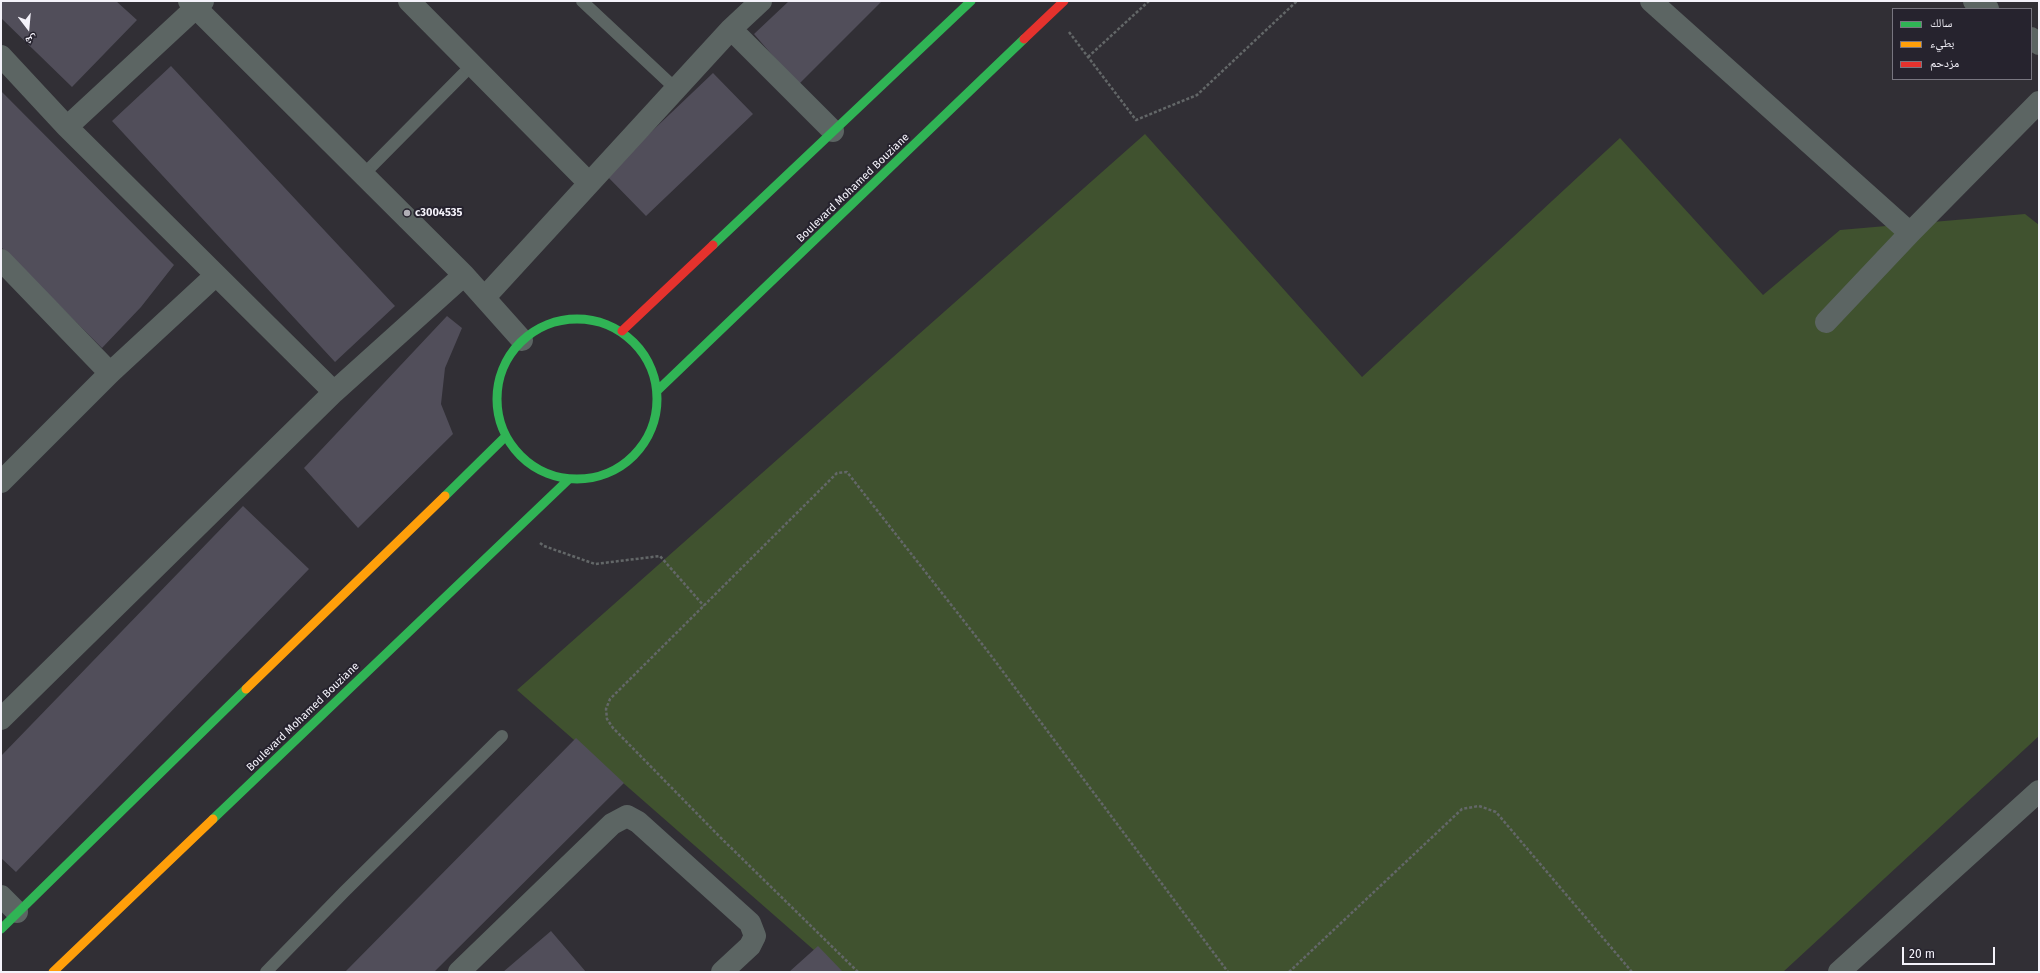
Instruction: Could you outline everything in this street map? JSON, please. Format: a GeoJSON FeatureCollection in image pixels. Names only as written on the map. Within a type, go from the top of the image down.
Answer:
{"type":"FeatureCollection","features":[{"type":"Feature","properties":{"kind":"street"},"geometry":{"type":"LineString","coordinates":[[622,331],[971,1]]}},
{"type":"Feature","properties":{"kind":"street","name":"Boulevard Mohamed Bouziane"},"geometry":{"type":"LineString","coordinates":[[658,390],[1064,1]]}},
{"type":"Feature","properties":{"kind":"street"},"geometry":{"type":"LineString","coordinates":[[1651,1],[1910,233]]}},
{"type":"Feature","properties":{"kind":"street"},"geometry":{"type":"LineString","coordinates":[[1974,1],[1986,8]]}},
{"type":"Feature","properties":{"kind":"street"},"geometry":{"type":"LineString","coordinates":[[484,297],[731,29],[759,2]]}},
{"type":"Feature","properties":{"kind":"street"},"geometry":{"type":"LineString","coordinates":[[67,127],[196,4],[363,175],[464,275],[522,340]]}},
{"type":"Feature","properties":{"kind":"street"},"geometry":{"type":"LineString","coordinates":[[417,4],[472,64],[589,183]]}},
{"type":"Feature","properties":{"kind":"street"},"geometry":{"type":"LineString","coordinates":[[731,29],[833,131]]}},
{"type":"Feature","properties":{"kind":"street"},"geometry":{"type":"LineString","coordinates":[[1,56],[67,127],[334,392]]}},
{"type":"Feature","properties":{"kind":"street"},"geometry":{"type":"LineString","coordinates":[[1826,322],[1910,233],[2039,102]]}},
{"type":"Feature","properties":{"kind":"street"},"geometry":{"type":"LineString","coordinates":[[1,260],[110,373]]}},
{"type":"Feature","properties":{"kind":"street"},"geometry":{"type":"LineString","coordinates":[[1,482],[110,373],[216,275]]}},
{"type":"Feature","properties":{"kind":"street"},"geometry":{"type":"LineString","coordinates":[[1,719],[334,392],[464,275]]}},
{"type":"Feature","properties":{"kind":"street"},"geometry":{"type":"LineString","coordinates":[[570,318],[597,320],[622,331],[640,347],[652,367],[658,390],[656,419],[651,434],[644,445],[624,465],[598,477],[569,479],[544,473],[523,458],[505,436],[497,410],[498,384],[506,360],[522,340],[544,325],[570,318]]}},
{"type":"Feature","properties":{"kind":"street"},"geometry":{"type":"LineString","coordinates":[[1,929],[357,583],[505,436]]}},
{"type":"Feature","properties":{"kind":"street","name":"Boulevard Mohamed Bouziane"},"geometry":{"type":"LineString","coordinates":[[53,972],[569,479]]}},
{"type":"Feature","properties":{"kind":"street"},"geometry":{"type":"LineString","coordinates":[[1839,972],[2039,791]]}},
{"type":"Feature","properties":{"kind":"street"},"geometry":{"type":"LineString","coordinates":[[460,972],[612,824],[627,816],[638,822],[750,923],[755,936],[750,946],[722,972]]}},
{"type":"Feature","properties":{"kind":"street"},"geometry":{"type":"LineString","coordinates":[[1,896],[17,912]]}},
{"type":"Feature","properties":{"kind":"lane"},"geometry":{"type":"LineString","coordinates":[[582,1],[676,89]]}},
{"type":"Feature","properties":{"kind":"lane"},"geometry":{"type":"LineString","coordinates":[[363,175],[472,64]]}},
{"type":"Feature","properties":{"kind":"lane"},"geometry":{"type":"LineString","coordinates":[[266,972],[345,891],[502,736]]}},
{"type":"Feature","properties":{"kind":"path"},"geometry":{"type":"LineString","coordinates":[[1088,57],[1148,1]]}},
{"type":"Feature","properties":{"kind":"path"},"geometry":{"type":"LineString","coordinates":[[1053,11],[1136,120],[1197,95],[1297,1]]}},
{"type":"Feature","properties":{"kind":"path"},"geometry":{"type":"LineString","coordinates":[[858,972],[719,836],[613,728],[607,719],[606,709],[610,699],[836,473],[847,472],[989,653],[1228,972]]}},
{"type":"Feature","properties":{"kind":"path"},"geometry":{"type":"LineString","coordinates":[[520,526],[544,546],[595,564],[660,556],[704,606]]}},
{"type":"Feature","properties":{"kind":"path"},"geometry":{"type":"LineString","coordinates":[[1289,972],[1462,809],[1479,806],[1496,812],[1632,972]]}},
{"type":"Feature","properties":{"kind":"green space"},"geometry":{"type":"Polygon","coordinates":[[[1145,134],[1362,377],[1620,138],[1763,295],[1840,230],[2025,214],[2039,225],[2039,736],[1783,972],[839,972],[517,690],[1145,134]]]}},
{"type":"Feature","properties":{"kind":"building"},"geometry":{"type":"Polygon","coordinates":[[[1,1],[116,1],[137,20],[72,87],[1,18],[1,1]]]}},
{"type":"Feature","properties":{"kind":"building"},"geometry":{"type":"Polygon","coordinates":[[[789,1],[882,1],[798,85],[754,34],[789,1]]]}},
{"type":"Feature","properties":{"kind":"building"},"geometry":{"type":"Polygon","coordinates":[[[171,66],[395,306],[335,362],[112,121],[171,66]]]}},
{"type":"Feature","properties":{"kind":"building"},"geometry":{"type":"Polygon","coordinates":[[[713,73],[753,114],[646,216],[606,175],[713,73]]]}},
{"type":"Feature","properties":{"kind":"building"},"geometry":{"type":"Polygon","coordinates":[[[1,91],[174,265],[141,307],[102,348],[1,247],[1,91]]]}},
{"type":"Feature","properties":{"kind":"building"},"geometry":{"type":"Polygon","coordinates":[[[447,316],[462,328],[445,368],[441,404],[453,434],[358,528],[304,468],[447,316]]]}},
{"type":"Feature","properties":{"kind":"building"},"geometry":{"type":"Polygon","coordinates":[[[243,506],[309,569],[16,872],[1,858],[1,756],[243,506]]]}},
{"type":"Feature","properties":{"kind":"building"},"geometry":{"type":"Polygon","coordinates":[[[576,738],[624,783],[434,972],[345,972],[576,738]]]}},
{"type":"Feature","properties":{"kind":"building"},"geometry":{"type":"Polygon","coordinates":[[[551,931],[586,972],[503,972],[551,931]]]}},
{"type":"Feature","properties":{"kind":"building"},"geometry":{"type":"Polygon","coordinates":[[[818,946],[843,972],[789,972],[818,946]]]}},
{"type":"Feature","properties":{"kind":"traffic: fast"},"geometry":{"type":"LineString","coordinates":[[713,245],[971,1]]}},
{"type":"Feature","properties":{"kind":"traffic: fast"},"geometry":{"type":"LineString","coordinates":[[658,390],[1024,39]]}},
{"type":"Feature","properties":{"kind":"traffic: fast"},"geometry":{"type":"LineString","coordinates":[[585,319],[600,322],[615,328],[634,342],[644,354],[651,368],[656,383],[657,399],[656,415],[651,430],[644,444],[634,456],[622,466],[600,476],[585,479],[569,479],[554,476],[532,466],[520,456],[510,444],[498,415],[497,391],[500,376],[510,354],[520,342],[532,332],[561,320],[585,319]]}},
{"type":"Feature","properties":{"kind":"traffic: fast"},"geometry":{"type":"LineString","coordinates":[[445,496],[505,437]]}},
{"type":"Feature","properties":{"kind":"traffic: fast"},"geometry":{"type":"LineString","coordinates":[[213,819],[569,479]]}},
{"type":"Feature","properties":{"kind":"traffic: fast"},"geometry":{"type":"LineString","coordinates":[[1,929],[246,689]]}},
{"type":"Feature","properties":{"kind":"traffic: slow"},"geometry":{"type":"LineString","coordinates":[[246,689],[445,496]]}},
{"type":"Feature","properties":{"kind":"traffic: slow"},"geometry":{"type":"LineString","coordinates":[[53,972],[213,819]]}},
{"type":"Feature","properties":{"kind":"traffic: jam"},"geometry":{"type":"LineString","coordinates":[[1024,39],[1064,1]]}},
{"type":"Feature","properties":{"kind":"traffic: jam"},"geometry":{"type":"LineString","coordinates":[[622,331],[713,245]]}},
{"type":"Feature","properties":{"kind":"place","name":"c3004535"},"geometry":{"type":"Point","coordinates":[407,213]}}]}
